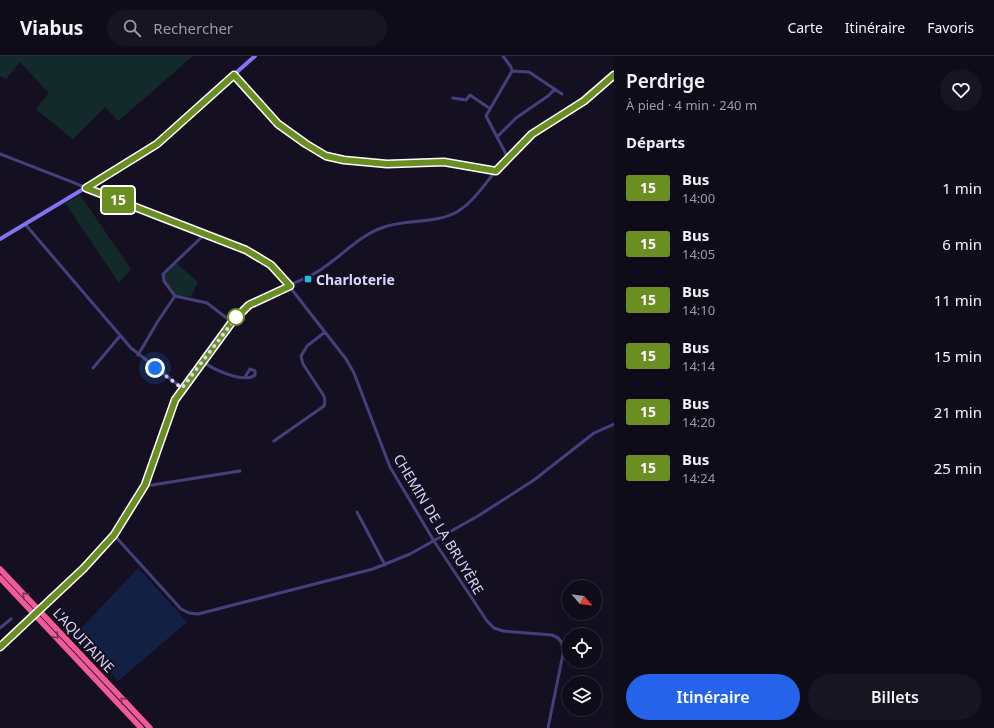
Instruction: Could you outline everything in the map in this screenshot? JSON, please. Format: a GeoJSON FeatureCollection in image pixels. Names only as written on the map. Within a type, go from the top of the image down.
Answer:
{"type":"FeatureCollection","features":[{"type":"Feature","properties":{"kind":"highway","name":"L'AQUITAINE"},"geometry":{"type":"LineString","coordinates":[[0,569],[150,728]]}},
{"type":"Feature","properties":{"kind":"highway","name":"L'AQUITAINE"},"geometry":{"type":"LineString","coordinates":[[0,578],[141,728]]}},
{"type":"Feature","properties":{"kind":"main road"},"geometry":{"type":"LineString","coordinates":[[0,239],[157,144],[255,56]]}},
{"type":"Feature","properties":{"kind":"street"},"geometry":{"type":"LineString","coordinates":[[503,56],[512,71]]}},
{"type":"Feature","properties":{"kind":"street"},"geometry":{"type":"LineString","coordinates":[[512,71],[529,72],[562,94]]}},
{"type":"Feature","properties":{"kind":"street"},"geometry":{"type":"LineString","coordinates":[[508,158],[486,118],[486,114],[512,71]]}},
{"type":"Feature","properties":{"kind":"street"},"geometry":{"type":"LineString","coordinates":[[234,75],[278,124],[326,156],[344,160],[383,164],[444,162],[496,171]]}},
{"type":"Feature","properties":{"kind":"street"},"geometry":{"type":"LineString","coordinates":[[0,647],[93,559],[114,535],[145,485],[172,406],[182,388],[232,322],[249,305],[320,270],[379,229],[397,224],[437,219],[460,210],[532,134],[584,101],[614,76]]}},
{"type":"Feature","properties":{"kind":"street"},"geometry":{"type":"LineString","coordinates":[[496,137],[516,118],[548,96],[554,89]]}},
{"type":"Feature","properties":{"kind":"street"},"geometry":{"type":"LineString","coordinates":[[452,98],[466,100],[470,95],[489,108]]}},
{"type":"Feature","properties":{"kind":"street","name":"CHEMIN DE LA BRUYÈRE"},"geometry":{"type":"LineString","coordinates":[[0,154],[254,254],[277,271],[325,332],[354,373],[390,467],[434,541],[490,625],[503,631],[552,635],[560,640],[563,650],[548,728]]}},
{"type":"Feature","properties":{"kind":"street"},"geometry":{"type":"LineString","coordinates":[[25,224],[120,336],[138,355],[182,388]]}},
{"type":"Feature","properties":{"kind":"street"},"geometry":{"type":"LineString","coordinates":[[205,234],[163,274],[164,281],[175,296],[207,302],[232,322]]}},
{"type":"Feature","properties":{"kind":"street"},"geometry":{"type":"LineString","coordinates":[[138,355],[175,296]]}},
{"type":"Feature","properties":{"kind":"street"},"geometry":{"type":"LineString","coordinates":[[274,441],[324,406],[324,396],[303,364],[301,356],[307,346],[325,332]]}},
{"type":"Feature","properties":{"kind":"street"},"geometry":{"type":"LineString","coordinates":[[94,368],[120,336]]}},
{"type":"Feature","properties":{"kind":"street"},"geometry":{"type":"LineString","coordinates":[[202,362],[221,373],[245,377]]}},
{"type":"Feature","properties":{"kind":"street"},"geometry":{"type":"LineString","coordinates":[[114,535],[182,609],[193,614],[385,565],[434,541],[521,489],[586,438],[603,428],[614,424]]}},
{"type":"Feature","properties":{"kind":"street"},"geometry":{"type":"LineString","coordinates":[[145,485],[240,471]]}},
{"type":"Feature","properties":{"kind":"street"},"geometry":{"type":"LineString","coordinates":[[357,512],[385,565]]}},
{"type":"Feature","properties":{"kind":"street"},"geometry":{"type":"LineString","coordinates":[[0,628],[11,619]]}},
{"type":"Feature","properties":{"kind":"green space"},"geometry":{"type":"Polygon","coordinates":[[[0,56],[193,56],[118,121],[105,107],[73,139],[36,109],[49,93],[20,62],[6,79],[0,76],[0,56]]]}},
{"type":"Feature","properties":{"kind":"green space"},"geometry":{"type":"Polygon","coordinates":[[[80,195],[131,269],[119,283],[65,203],[80,195]]]}},
{"type":"Feature","properties":{"kind":"green space"},"geometry":{"type":"Polygon","coordinates":[[[176,263],[198,282],[191,297],[176,295],[164,279],[165,273],[176,263]]]}},
{"type":"Feature","properties":{"kind":"water"},"geometry":{"type":"Polygon","coordinates":[[[138,568],[187,622],[118,681],[75,635],[138,568]]]}},
{"type":"Feature","properties":{"kind":"bus line","name":"15"},"geometry":{"type":"LineString","coordinates":[[0,647],[84,568],[114,535],[145,485],[175,400],[182,388],[232,322],[241,311],[249,305],[290,286],[271,265],[246,250],[86,188],[157,144],[234,75],[282,128],[326,156],[344,160],[387,164],[444,162],[496,171],[532,134],[584,101],[614,75]]}},
{"type":"Feature","properties":{"kind":"place","name":"Charloterie"},"geometry":{"type":"Point","coordinates":[308,279]}},
{"type":"Feature","properties":{"kind":"route"},"geometry":{"type":"LineString","coordinates":[[155,368],[182,388],[238,315],[236,317]]}}]}
